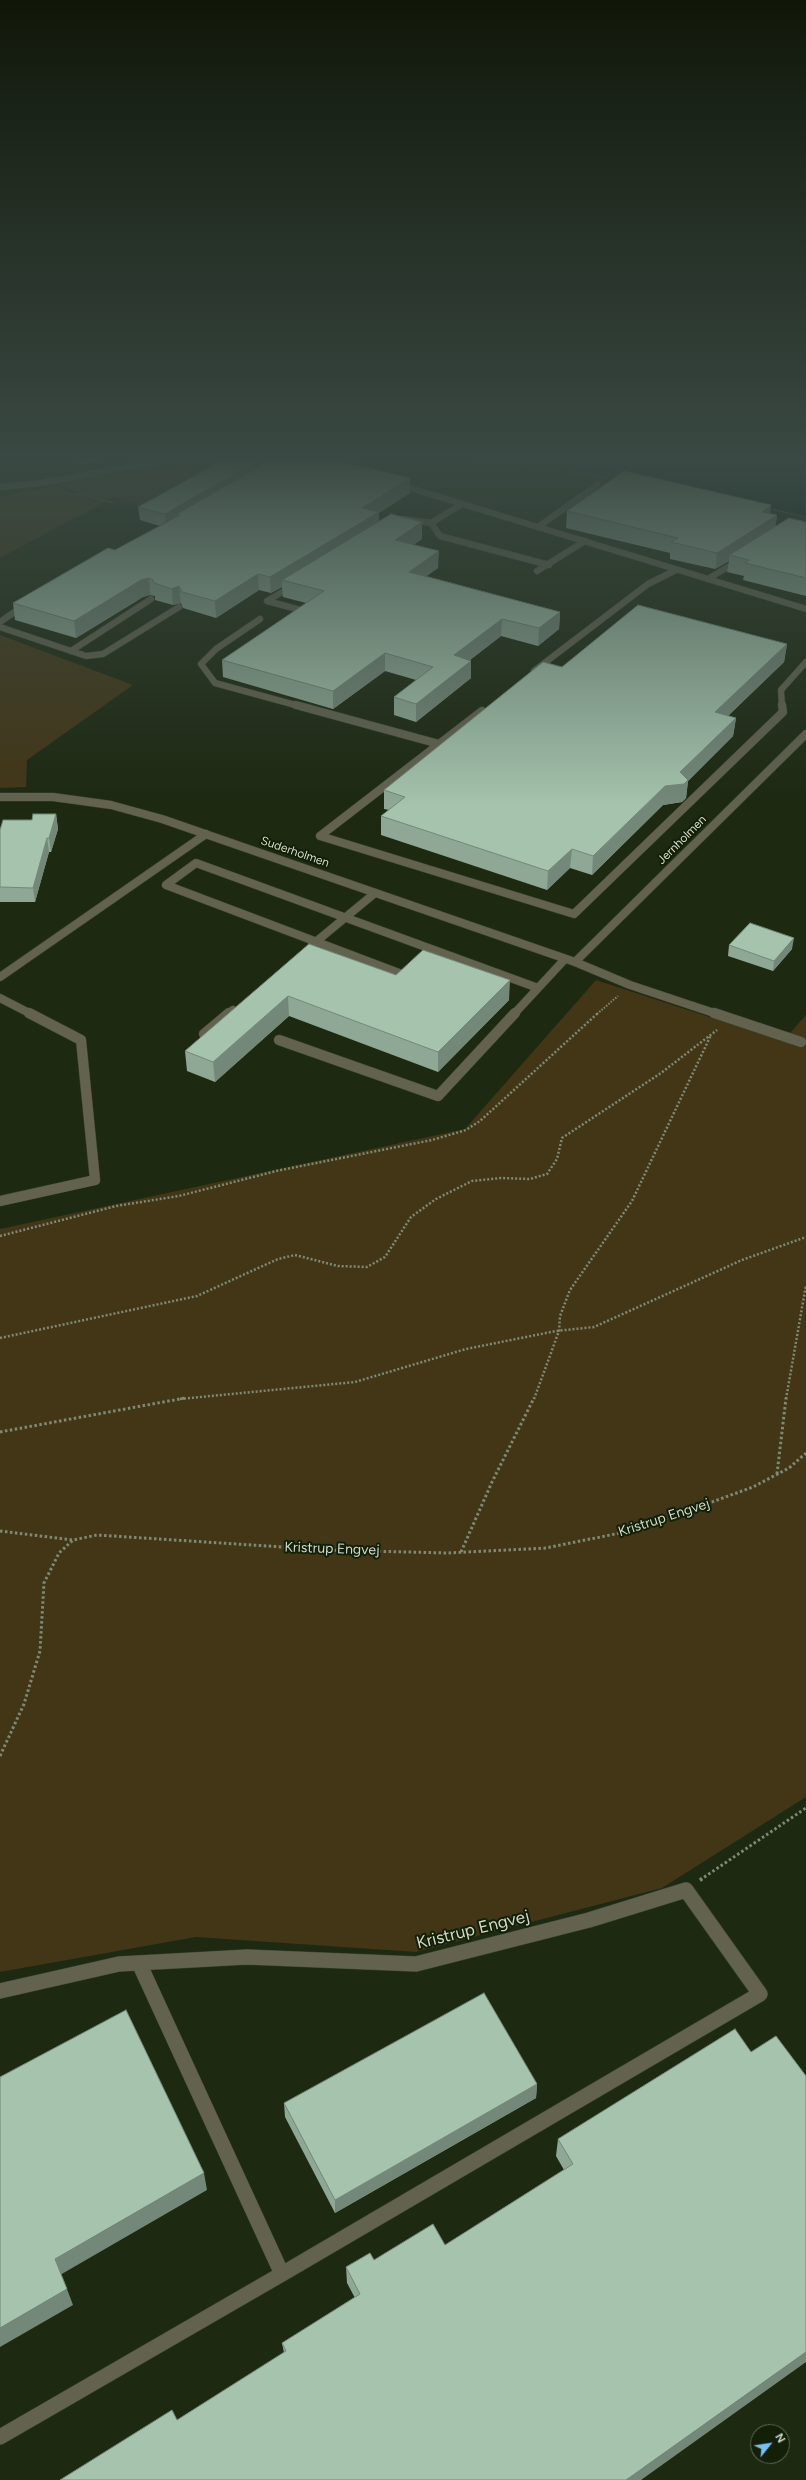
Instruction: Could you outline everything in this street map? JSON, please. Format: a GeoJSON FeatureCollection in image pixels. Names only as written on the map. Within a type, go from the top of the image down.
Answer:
{"type":"FeatureCollection","features":[{"type":"Feature","properties":{"kind":"street"},"geometry":{"type":"LineString","coordinates":[[528,676],[648,584],[667,575]]}},
{"type":"Feature","properties":{"kind":"street"},"geometry":{"type":"LineString","coordinates":[[693,575],[806,609]]}},
{"type":"Feature","properties":{"kind":"street"},"geometry":{"type":"LineString","coordinates":[[708,579],[715,575]]}},
{"type":"Feature","properties":{"kind":"street"},"geometry":{"type":"LineString","coordinates":[[301,580],[267,601],[308,612]]}},
{"type":"Feature","properties":{"kind":"street"},"geometry":{"type":"LineString","coordinates":[[70,651],[151,599]]}},
{"type":"Feature","properties":{"kind":"street"},"geometry":{"type":"LineString","coordinates":[[0,622],[6,616],[32,600]]}},
{"type":"Feature","properties":{"kind":"street"},"geometry":{"type":"LineString","coordinates":[[0,627],[86,656],[103,654],[179,607]]}},
{"type":"Feature","properties":{"kind":"street"},"geometry":{"type":"LineString","coordinates":[[260,619],[216,649],[201,664],[215,683],[439,744]]}},
{"type":"Feature","properties":{"kind":"street"},"geometry":{"type":"LineString","coordinates":[[490,706],[320,836],[574,914],[782,712],[780,690],[806,662]]}},
{"type":"Feature","properties":{"kind":"street","name":"Jernholmen"},"geometry":{"type":"LineString","coordinates":[[575,962],[806,734]]}},
{"type":"Feature","properties":{"kind":"street","name":"Suderholmen"},"geometry":{"type":"LineString","coordinates":[[0,797],[53,797],[111,805],[162,819],[575,962],[630,985],[801,1042]]}},
{"type":"Feature","properties":{"kind":"street"},"geometry":{"type":"LineString","coordinates":[[0,977],[206,834]]}},
{"type":"Feature","properties":{"kind":"street"},"geometry":{"type":"LineString","coordinates":[[400,974],[166,885],[196,863],[538,988]]}},
{"type":"Feature","properties":{"kind":"street"},"geometry":{"type":"LineString","coordinates":[[304,952],[375,893]]}},
{"type":"Feature","properties":{"kind":"street"},"geometry":{"type":"LineString","coordinates":[[279,1040],[438,1096],[565,959]]}},
{"type":"Feature","properties":{"kind":"street"},"geometry":{"type":"LineString","coordinates":[[0,998],[81,1040],[95,1180],[0,1201]]}},
{"type":"Feature","properties":{"kind":"street"},"geometry":{"type":"LineString","coordinates":[[204,1034],[239,1005]]}},
{"type":"Feature","properties":{"kind":"street"},"geometry":{"type":"LineString","coordinates":[[0,2437],[760,1994],[686,1890]]}},
{"type":"Feature","properties":{"kind":"street","name":"Kristrup Engvej"},"geometry":{"type":"LineString","coordinates":[[0,1991],[119,1964],[247,1958],[416,1964],[589,1920],[686,1890]]}},
{"type":"Feature","properties":{"kind":"street"},"geometry":{"type":"LineString","coordinates":[[139,1963],[282,2274]]}},
{"type":"Feature","properties":{"kind":"path"},"geometry":{"type":"LineString","coordinates":[[0,1236],[116,1206],[179,1196],[276,1170],[432,1140],[466,1130],[480,1122],[564,1042],[630,985]]}},
{"type":"Feature","properties":{"kind":"path"},"geometry":{"type":"LineString","coordinates":[[0,1338],[197,1296],[278,1259],[295,1255],[338,1266],[367,1267],[385,1257],[411,1217],[436,1198],[472,1181],[501,1178],[530,1179],[547,1174],[557,1159],[562,1138],[660,1073],[712,1035],[729,1019]]}},
{"type":"Feature","properties":{"kind":"path"},"geometry":{"type":"LineString","coordinates":[[461,1552],[492,1482],[535,1396],[559,1331],[560,1316],[570,1290],[632,1201],[712,1035]]}},
{"type":"Feature","properties":{"kind":"path"},"geometry":{"type":"LineString","coordinates":[[0,1432],[196,1396],[355,1382],[466,1348],[559,1331],[594,1327],[742,1260],[806,1237]]}},
{"type":"Feature","properties":{"kind":"path"},"geometry":{"type":"LineString","coordinates":[[777,1474],[784,1408],[806,1285]]}},
{"type":"Feature","properties":{"kind":"path","name":"Kristrup Engvej"},"geometry":{"type":"LineString","coordinates":[[73,1540],[97,1535],[329,1550],[461,1552],[546,1548],[635,1530],[753,1487],[789,1468],[806,1453]]}},
{"type":"Feature","properties":{"kind":"path"},"geometry":{"type":"LineString","coordinates":[[0,1532],[73,1540]]}},
{"type":"Feature","properties":{"kind":"path"},"geometry":{"type":"LineString","coordinates":[[0,1756],[24,1704],[40,1651],[44,1583],[59,1553],[73,1540]]}},
{"type":"Feature","properties":{"kind":"path"},"geometry":{"type":"LineString","coordinates":[[686,1890],[806,1808]]}},
{"type":"Feature","properties":{"kind":"shaded area"},"geometry":{"type":"Polygon","coordinates":[[[0,635],[133,685],[27,760],[26,787],[0,788],[0,635]]]}},
{"type":"Feature","properties":{"kind":"shaded area"},"geometry":{"type":"Polygon","coordinates":[[[596,980],[783,1041],[806,1015],[806,1797],[662,1888],[416,1952],[196,1937],[0,1972],[0,1229],[465,1129],[596,980]]]}},
{"type":"Feature","properties":{"kind":"building"},"geometry":{"type":"Polygon","coordinates":[[[62,575],[257,575],[215,601],[182,592],[179,586],[172,589],[154,583],[153,580],[149,578],[141,580],[74,621],[13,603],[62,575]]]}},
{"type":"Feature","properties":{"kind":"building"},"geometry":{"type":"Polygon","coordinates":[[[261,575],[274,575],[270,577],[261,575]]]}},
{"type":"Feature","properties":{"kind":"building"},"geometry":{"type":"Polygon","coordinates":[[[291,575],[419,575],[560,612],[539,628],[502,619],[454,655],[471,661],[416,704],[394,697],[433,667],[385,653],[333,691],[222,660],[324,591],[282,580],[291,575]]]}},
{"type":"Feature","properties":{"kind":"building"},"geometry":{"type":"Polygon","coordinates":[[[793,575],[806,575],[806,578],[793,575]]]}},
{"type":"Feature","properties":{"kind":"building"},"geometry":{"type":"Polygon","coordinates":[[[638,605],[787,644],[715,712],[736,718],[680,772],[688,780],[684,784],[665,786],[593,856],[572,849],[548,871],[381,816],[405,797],[384,790],[543,662],[562,667],[638,605]]]}},
{"type":"Feature","properties":{"kind":"building"},"geometry":{"type":"Polygon","coordinates":[[[33,814],[56,814],[49,838],[47,838],[33,888],[0,887],[0,830],[3,820],[32,820],[33,814]]]}},
{"type":"Feature","properties":{"kind":"building"},"geometry":{"type":"Polygon","coordinates":[[[750,923],[794,938],[774,961],[729,945],[750,923]]]}},
{"type":"Feature","properties":{"kind":"building"},"geometry":{"type":"Polygon","coordinates":[[[309,944],[396,975],[423,950],[510,980],[438,1052],[288,996],[213,1062],[185,1051],[309,944]]]}},
{"type":"Feature","properties":{"kind":"building"},"geometry":{"type":"Polygon","coordinates":[[[484,1993],[537,2084],[335,2200],[284,2103],[484,1993]]]}},
{"type":"Feature","properties":{"kind":"building"},"geometry":{"type":"Polygon","coordinates":[[[126,2010],[204,2173],[55,2259],[67,2289],[0,2328],[0,2077],[126,2010]]]}},
{"type":"Feature","properties":{"kind":"building"},"geometry":{"type":"Polygon","coordinates":[[[735,2029],[751,2052],[776,2036],[806,2076],[806,2352],[626,2480],[60,2480],[172,2410],[177,2420],[286,2351],[282,2343],[360,2294],[346,2267],[370,2253],[374,2260],[433,2224],[445,2245],[573,2164],[558,2139],[735,2029]]]}}]}
